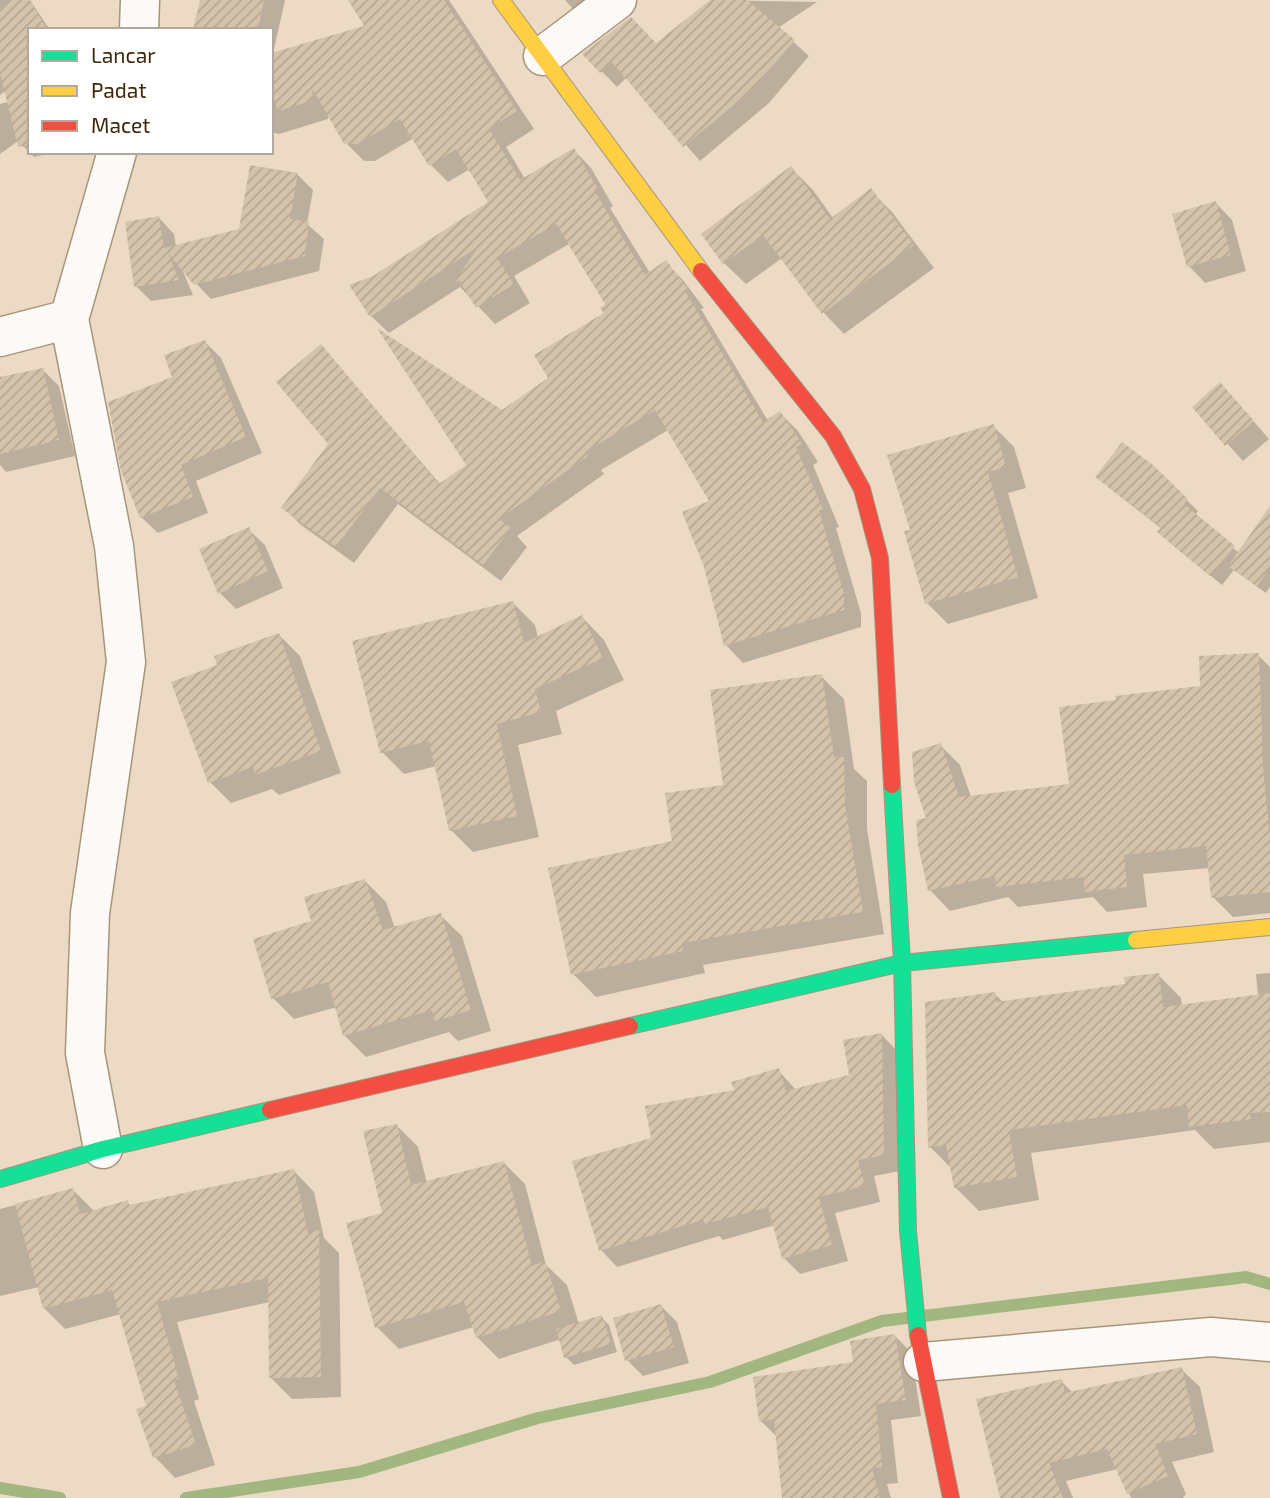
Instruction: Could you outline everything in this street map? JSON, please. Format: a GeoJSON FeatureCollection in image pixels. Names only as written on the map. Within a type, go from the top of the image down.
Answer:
{"type":"FeatureCollection","features":[{"type":"Feature","properties":{"kind":"street"},"geometry":{"type":"LineString","coordinates":[[139,28],[140,0]]}},
{"type":"Feature","properties":{"kind":"street"},"geometry":{"type":"LineString","coordinates":[[501,0],[710,283],[833,436],[862,489],[880,558],[902,963],[908,1231],[919,1344],[951,1498]]}},
{"type":"Feature","properties":{"kind":"street"},"geometry":{"type":"LineString","coordinates":[[543,56],[617,0]]}},
{"type":"Feature","properties":{"kind":"street"},"geometry":{"type":"LineString","coordinates":[[103,1149],[85,1053],[90,914],[125,662],[114,546],[69,319],[116,154]]}},
{"type":"Feature","properties":{"kind":"street"},"geometry":{"type":"LineString","coordinates":[[0,337],[69,319]]}},
{"type":"Feature","properties":{"kind":"street"},"geometry":{"type":"LineString","coordinates":[[0,1179],[103,1149],[902,963],[1270,927]]}},
{"type":"Feature","properties":{"kind":"street"},"geometry":{"type":"LineString","coordinates":[[919,1344],[1211,1337],[1270,1342]]}},
{"type":"Feature","properties":{"kind":"building"},"geometry":{"type":"Polygon","coordinates":[[[11,0],[30,0],[46,28],[28,28],[28,145],[18,147],[0,73],[0,8],[11,0]]]}},
{"type":"Feature","properties":{"kind":"building"},"geometry":{"type":"Polygon","coordinates":[[[200,0],[264,0],[258,28],[193,28],[200,0]]]}},
{"type":"Feature","properties":{"kind":"building"},"geometry":{"type":"Polygon","coordinates":[[[348,0],[444,0],[517,111],[489,129],[520,180],[574,148],[597,188],[594,190],[645,275],[666,260],[688,289],[685,291],[763,422],[780,411],[802,444],[796,447],[823,509],[819,511],[844,594],[844,610],[724,646],[704,567],[682,512],[709,501],[655,410],[585,452],[588,456],[499,519],[511,528],[483,565],[380,488],[336,547],[281,508],[328,444],[276,382],[321,344],[439,484],[466,465],[377,328],[502,410],[548,378],[534,355],[604,313],[600,308],[605,304],[556,224],[497,258],[514,284],[476,308],[459,280],[454,283],[478,247],[370,317],[349,285],[373,276],[488,202],[456,149],[429,166],[400,119],[357,144],[344,144],[313,90],[311,101],[278,111],[273,95],[273,52],[364,26],[348,0]]]}},
{"type":"Feature","properties":{"kind":"building"},"geometry":{"type":"Polygon","coordinates":[[[710,0],[747,0],[795,40],[753,89],[683,147],[612,62],[600,73],[582,54],[631,17],[656,43],[710,0]]]}},
{"type":"Feature","properties":{"kind":"building"},"geometry":{"type":"Polygon","coordinates":[[[250,165],[298,173],[290,219],[309,222],[305,256],[194,285],[168,253],[179,280],[134,287],[125,222],[159,216],[164,248],[239,229],[250,165]]]}},
{"type":"Feature","properties":{"kind":"building"},"geometry":{"type":"Polygon","coordinates":[[[791,166],[830,219],[871,188],[914,245],[822,314],[763,235],[723,264],[701,234],[791,166]]]}},
{"type":"Feature","properties":{"kind":"building"},"geometry":{"type":"Polygon","coordinates":[[[1216,201],[1231,255],[1187,267],[1172,214],[1216,201]]]}},
{"type":"Feature","properties":{"kind":"building"},"geometry":{"type":"Polygon","coordinates":[[[205,340],[246,437],[181,465],[193,497],[140,518],[121,471],[108,402],[172,377],[164,355],[205,340]]]}},
{"type":"Feature","properties":{"kind":"building"},"geometry":{"type":"Polygon","coordinates":[[[43,368],[59,440],[0,454],[0,377],[43,368]]]}},
{"type":"Feature","properties":{"kind":"building"},"geometry":{"type":"Polygon","coordinates":[[[1220,382],[1254,421],[1225,446],[1192,407],[1220,382]]]}},
{"type":"Feature","properties":{"kind":"building"},"geometry":{"type":"Polygon","coordinates":[[[994,424],[1006,467],[988,472],[1018,577],[925,604],[904,531],[910,530],[887,455],[994,424]]]}},
{"type":"Feature","properties":{"kind":"building"},"geometry":{"type":"Polygon","coordinates":[[[1122,442],[1153,465],[1188,499],[1184,504],[1235,546],[1210,576],[1157,532],[1161,527],[1095,477],[1122,442]]]}},
{"type":"Feature","properties":{"kind":"building"},"geometry":{"type":"Polygon","coordinates":[[[1270,506],[1270,568],[1257,586],[1228,566],[1270,506]]]}},
{"type":"Feature","properties":{"kind":"building"},"geometry":{"type":"Polygon","coordinates":[[[249,527],[268,571],[218,594],[199,549],[249,527]]]}},
{"type":"Feature","properties":{"kind":"building"},"geometry":{"type":"Polygon","coordinates":[[[513,601],[524,643],[582,615],[603,658],[535,689],[541,712],[497,724],[517,816],[449,831],[429,741],[380,753],[352,641],[513,601]]]}},
{"type":"Feature","properties":{"kind":"building"},"geometry":{"type":"Polygon","coordinates":[[[279,633],[321,751],[255,775],[253,767],[208,783],[171,682],[217,665],[214,656],[279,633]]]}},
{"type":"Feature","properties":{"kind":"building"},"geometry":{"type":"Polygon","coordinates":[[[1259,653],[1263,767],[1270,836],[1270,892],[1211,898],[1206,846],[1124,855],[1127,887],[1085,892],[1083,877],[996,887],[995,876],[928,891],[918,845],[916,820],[926,818],[914,782],[912,752],[941,743],[959,797],[1069,784],[1059,707],[1116,700],[1115,696],[1200,686],[1199,656],[1259,653]]]}},
{"type":"Feature","properties":{"kind":"building"},"geometry":{"type":"Polygon","coordinates":[[[822,674],[834,757],[844,757],[845,805],[863,912],[682,943],[683,951],[571,975],[548,868],[672,841],[665,793],[723,785],[710,690],[822,674]]]}},
{"type":"Feature","properties":{"kind":"building"},"geometry":{"type":"Polygon","coordinates":[[[365,879],[383,930],[441,913],[471,1010],[435,1021],[432,1010],[343,1036],[328,982],[271,999],[253,939],[311,921],[304,897],[365,879]]]}},
{"type":"Feature","properties":{"kind":"building"},"geometry":{"type":"Polygon","coordinates":[[[1159,973],[1163,1007],[1270,993],[1270,1112],[1250,1113],[1251,1119],[1189,1127],[1187,1105],[1009,1130],[1017,1177],[954,1188],[946,1145],[928,1148],[925,1002],[995,992],[997,1002],[1125,984],[1124,977],[1159,973]]]}},
{"type":"Feature","properties":{"kind":"building"},"geometry":{"type":"Polygon","coordinates":[[[882,1033],[884,1155],[858,1160],[865,1186],[819,1197],[832,1245],[782,1259],[768,1207],[705,1224],[703,1220],[599,1251],[572,1161],[651,1138],[645,1106],[734,1090],[731,1082],[779,1068],[786,1091],[849,1075],[843,1040],[882,1033]]]}},
{"type":"Feature","properties":{"kind":"building"},"geometry":{"type":"Polygon","coordinates":[[[397,1124],[411,1185],[504,1161],[532,1266],[545,1261],[561,1311],[476,1338],[464,1302],[375,1328],[346,1223],[382,1213],[363,1131],[397,1124]]]}},
{"type":"Feature","properties":{"kind":"building"},"geometry":{"type":"Polygon","coordinates":[[[294,1169],[308,1233],[319,1230],[321,1377],[269,1378],[268,1278],[157,1302],[179,1379],[174,1380],[196,1445],[153,1458],[136,1409],[146,1406],[112,1290],[43,1309],[15,1204],[73,1188],[80,1214],[128,1200],[129,1205],[294,1169]]]}},
{"type":"Feature","properties":{"kind":"building"},"geometry":{"type":"Polygon","coordinates":[[[661,1304],[674,1347],[625,1361],[613,1318],[661,1304]]]}},
{"type":"Feature","properties":{"kind":"building"},"geometry":{"type":"Polygon","coordinates":[[[602,1315],[611,1344],[564,1358],[556,1329],[602,1315]]]}},
{"type":"Feature","properties":{"kind":"building"},"geometry":{"type":"Polygon","coordinates":[[[895,1334],[906,1400],[876,1404],[882,1467],[872,1468],[880,1498],[782,1498],[774,1419],[759,1422],[753,1377],[853,1362],[850,1341],[895,1334]]]}},
{"type":"Feature","properties":{"kind":"building"},"geometry":{"type":"Polygon","coordinates":[[[1182,1367],[1197,1434],[1155,1444],[1168,1476],[1127,1494],[1107,1449],[1049,1463],[1063,1498],[1000,1498],[976,1399],[1062,1379],[1065,1393],[1182,1367]]]}},
{"type":"Feature","properties":{"kind":"waterway"},"geometry":{"type":"LineString","coordinates":[[186,1498],[359,1472],[538,1418],[710,1382],[882,1321],[1246,1277],[1270,1284]]}},
{"type":"Feature","properties":{"kind":"waterway"},"geometry":{"type":"LineString","coordinates":[[0,1488],[60,1498]]}},
{"type":"Feature","properties":{"kind":"traffic: fast"},"geometry":{"type":"LineString","coordinates":[[892,785],[902,963],[908,1231],[918,1335]]}},
{"type":"Feature","properties":{"kind":"traffic: fast"},"geometry":{"type":"LineString","coordinates":[[630,1026],[902,963],[1136,940]]}},
{"type":"Feature","properties":{"kind":"traffic: fast"},"geometry":{"type":"LineString","coordinates":[[0,1179],[103,1149],[270,1110]]}},
{"type":"Feature","properties":{"kind":"traffic: slow"},"geometry":{"type":"LineString","coordinates":[[501,0],[701,271]]}},
{"type":"Feature","properties":{"kind":"traffic: slow"},"geometry":{"type":"LineString","coordinates":[[1136,940],[1270,927]]}},
{"type":"Feature","properties":{"kind":"traffic: jam"},"geometry":{"type":"LineString","coordinates":[[701,271],[833,436],[862,489],[880,558],[892,785]]}},
{"type":"Feature","properties":{"kind":"traffic: jam"},"geometry":{"type":"LineString","coordinates":[[270,1110],[630,1026]]}},
{"type":"Feature","properties":{"kind":"traffic: jam"},"geometry":{"type":"LineString","coordinates":[[918,1335],[951,1498]]}}]}
